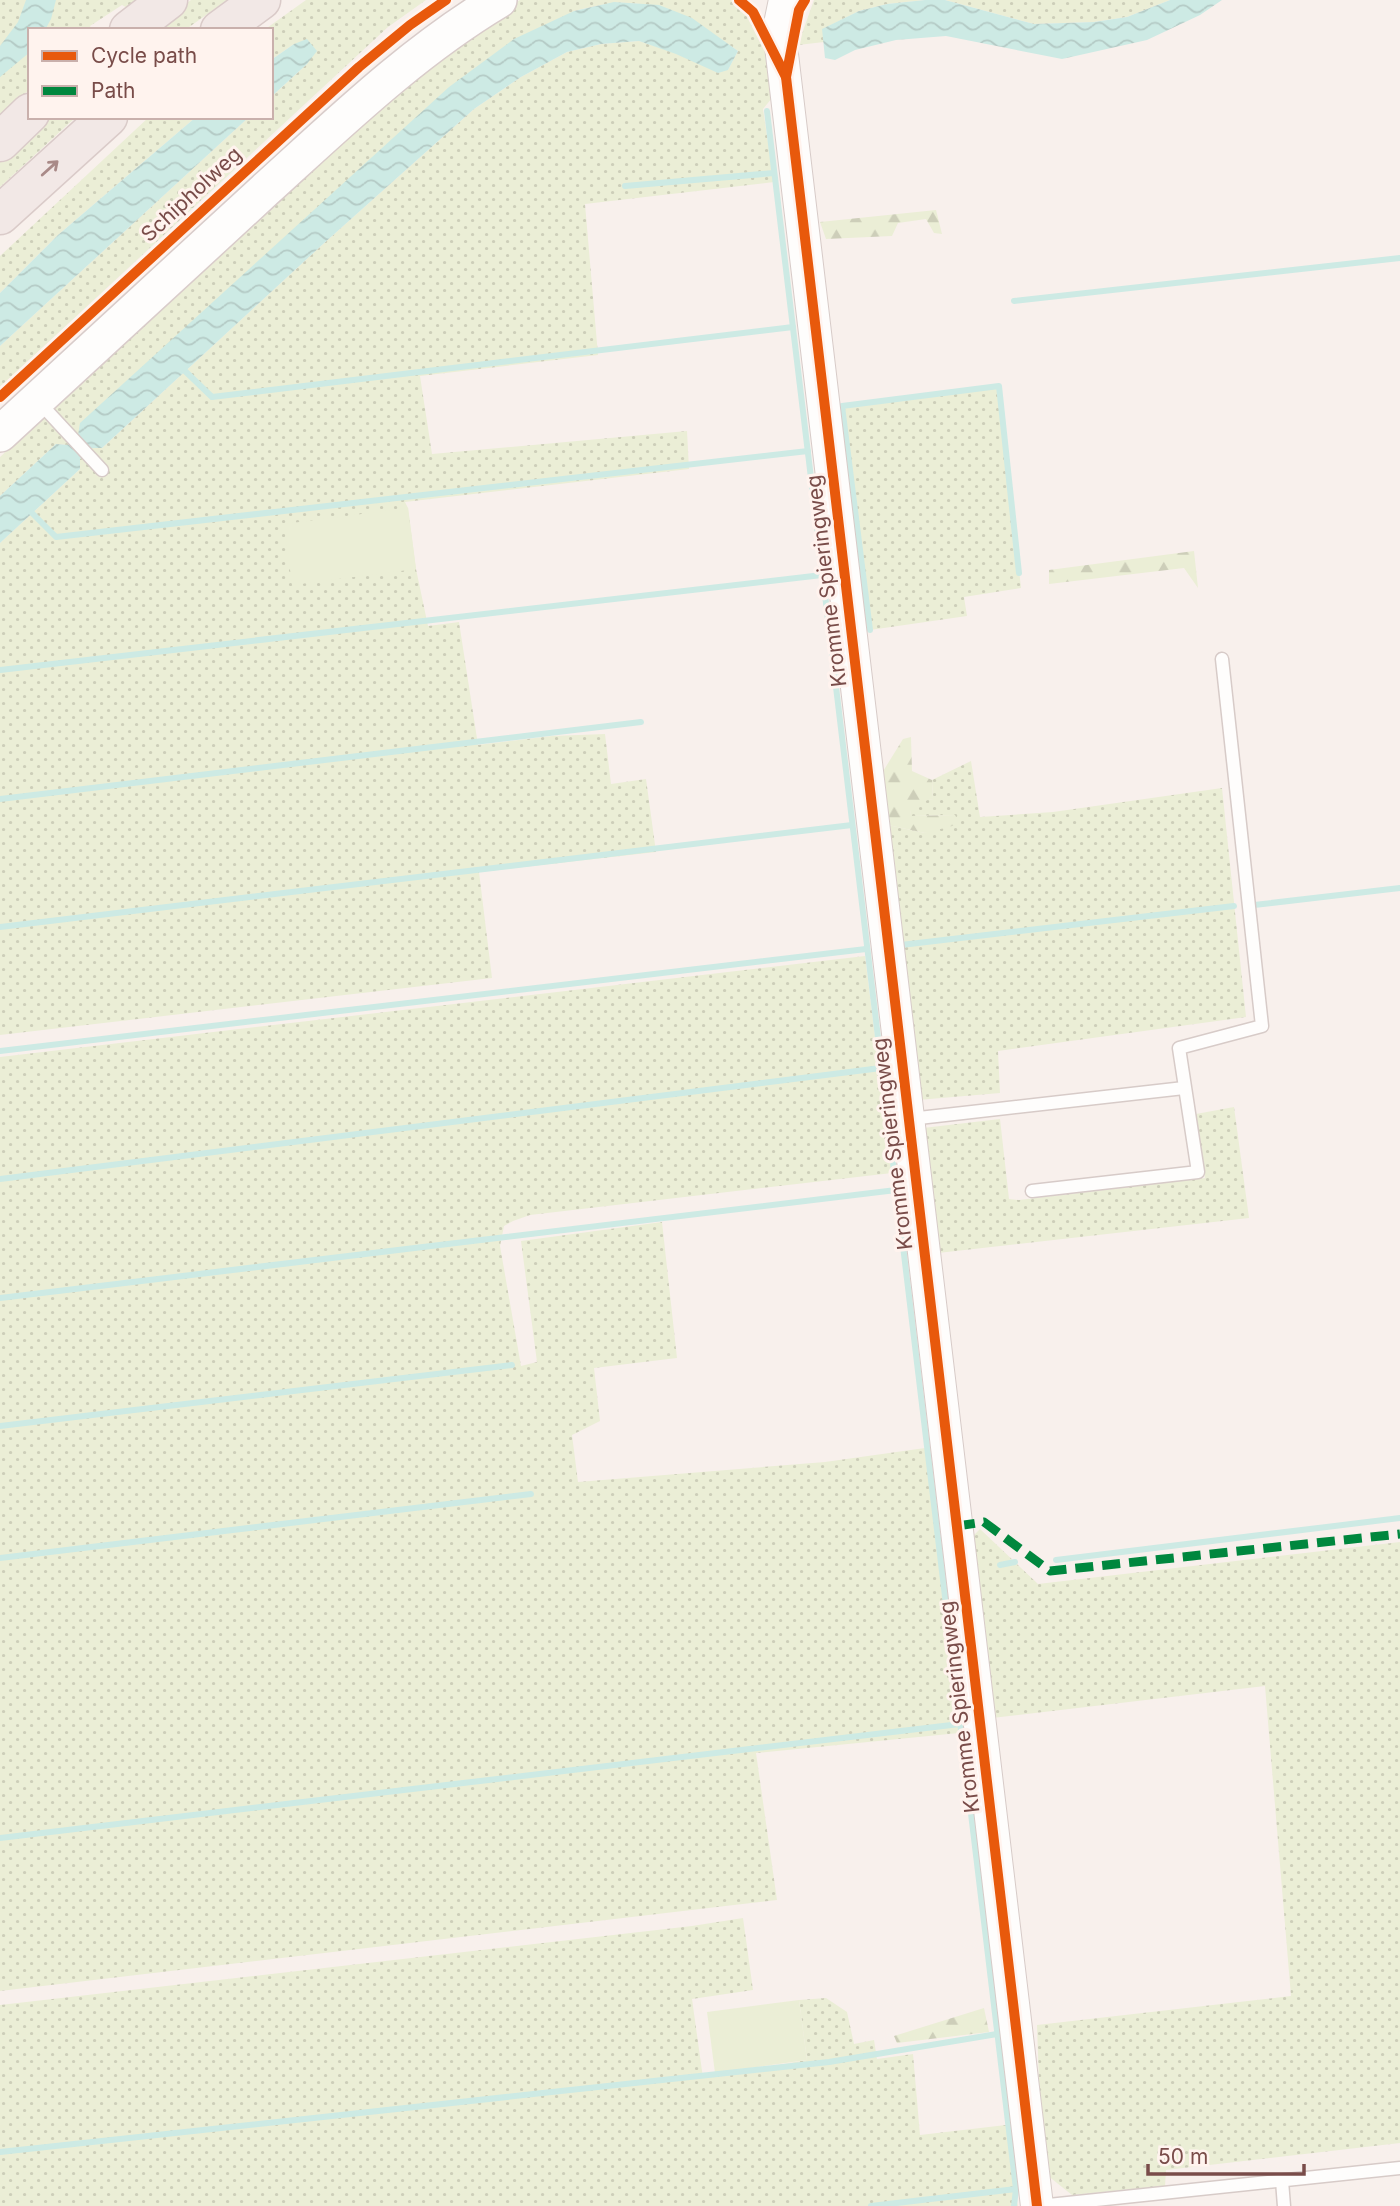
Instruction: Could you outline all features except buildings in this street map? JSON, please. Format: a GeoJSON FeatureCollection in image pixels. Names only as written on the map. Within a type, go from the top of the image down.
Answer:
{"type":"FeatureCollection","features":[{"type":"Feature","properties":{"kind":"highway"},"geometry":{"type":"LineString","coordinates":[[132,28],[168,0]]}},
{"type":"Feature","properties":{"kind":"highway"},"geometry":{"type":"LineString","coordinates":[[222,28],[261,0]]}},
{"type":"Feature","properties":{"kind":"highway"},"geometry":{"type":"LineString","coordinates":[[0,142],[28,115]]}},
{"type":"Feature","properties":{"kind":"highway"},"geometry":{"type":"LineString","coordinates":[[0,215],[106,119]]}},
{"type":"Feature","properties":{"kind":"main road"},"geometry":{"type":"LineString","coordinates":[[0,434],[351,112],[425,49],[461,22],[499,0]]}},
{"type":"Feature","properties":{"kind":"street","name":"Kromme Spieringweg"},"geometry":{"type":"LineString","coordinates":[[762,0],[782,15],[1038,2206]]}},
{"type":"Feature","properties":{"kind":"lane"},"geometry":{"type":"LineString","coordinates":[[37,400],[102,470]]}},
{"type":"Feature","properties":{"kind":"lane"},"geometry":{"type":"LineString","coordinates":[[1032,1191],[1198,1172],[1179,1048],[1262,1026],[1223,659]]}},
{"type":"Feature","properties":{"kind":"lane","name":"Kromme Spieringweg"},"geometry":{"type":"LineString","coordinates":[[909,1119],[1184,1088]]}},
{"type":"Feature","properties":{"kind":"lane"},"geometry":{"type":"LineString","coordinates":[[1038,2206],[1400,2168]]}},
{"type":"Feature","properties":{"kind":"lane"},"geometry":{"type":"LineString","coordinates":[[1282,2181],[1284,2206]]}},
{"type":"Feature","properties":{"kind":"green space"},"geometry":{"type":"Polygon","coordinates":[[[0,0],[145,0],[131,10],[122,5],[90,26],[91,28],[28,28],[28,91],[0,115],[0,0]]]}},
{"type":"Feature","properties":{"kind":"green space"},"geometry":{"type":"Polygon","coordinates":[[[191,0],[227,0],[188,28],[154,28],[191,0]]]}},
{"type":"Feature","properties":{"kind":"green space"},"geometry":{"type":"Polygon","coordinates":[[[306,0],[426,0],[388,27],[0,387],[0,346],[247,119],[273,119],[273,95],[307,64],[294,44],[273,59],[273,28],[267,28],[306,0]]]}},
{"type":"Feature","properties":{"kind":"green space"},"geometry":{"type":"Polygon","coordinates":[[[520,0],[733,0],[753,21],[767,57],[772,98],[763,109],[774,182],[585,204],[598,355],[420,376],[432,454],[687,431],[689,469],[405,502],[428,626],[459,622],[478,745],[552,736],[605,734],[611,784],[646,779],[656,852],[479,872],[492,978],[0,1035],[0,543],[80,469],[80,459],[90,448],[102,448],[474,109],[521,77],[567,52],[601,44],[639,41],[728,70],[738,51],[680,15],[648,5],[612,3],[574,11],[68,445],[56,444],[0,496],[0,457],[381,100],[471,29],[520,0]]]}},
{"type":"Feature","properties":{"kind":"green space"},"geometry":{"type":"Polygon","coordinates":[[[814,0],[925,0],[887,4],[859,11],[823,29],[824,42],[798,45],[814,0]]]}},
{"type":"Feature","properties":{"kind":"green space"},"geometry":{"type":"Polygon","coordinates":[[[945,0],[1170,0],[1127,17],[1094,22],[1034,24],[945,0]]]}},
{"type":"Feature","properties":{"kind":"green space"},"geometry":{"type":"Polygon","coordinates":[[[43,119],[74,119],[0,187],[0,162],[43,119]]]}},
{"type":"Feature","properties":{"kind":"green space"},"geometry":{"type":"Polygon","coordinates":[[[147,119],[194,119],[58,235],[0,293],[0,256],[147,119]]]}},
{"type":"Feature","properties":{"kind":"green space"},"geometry":{"type":"Polygon","coordinates":[[[936,210],[942,234],[934,233],[926,219],[898,223],[892,236],[826,239],[820,222],[936,210]]]}},
{"type":"Feature","properties":{"kind":"green space"},"geometry":{"type":"Polygon","coordinates":[[[999,386],[1021,588],[964,597],[967,616],[870,630],[842,406],[999,386]]]}},
{"type":"Feature","properties":{"kind":"green space"},"geometry":{"type":"Polygon","coordinates":[[[408,508],[416,569],[292,585],[284,524],[408,508]]]}},
{"type":"Feature","properties":{"kind":"green space"},"geometry":{"type":"Polygon","coordinates":[[[1194,551],[1198,588],[1184,568],[1049,584],[1049,570],[1194,551]]]}},
{"type":"Feature","properties":{"kind":"green space"},"geometry":{"type":"Polygon","coordinates":[[[911,737],[912,771],[932,780],[933,799],[910,804],[911,816],[955,815],[960,824],[925,833],[888,825],[882,773],[903,739],[911,737]]]}},
{"type":"Feature","properties":{"kind":"green space"},"geometry":{"type":"Polygon","coordinates":[[[971,761],[980,817],[1053,812],[1222,788],[1246,1017],[998,1051],[1000,1093],[918,1100],[888,825],[925,833],[955,815],[911,816],[909,803],[933,799],[932,780],[971,761]]]}},
{"type":"Feature","properties":{"kind":"green space"},"geometry":{"type":"Polygon","coordinates":[[[865,956],[892,1173],[530,1215],[504,1226],[500,1246],[521,1366],[537,1362],[521,1241],[662,1222],[677,1358],[594,1368],[600,1421],[572,1435],[578,1482],[825,1462],[925,1448],[959,1733],[756,1753],[777,1900],[0,1991],[0,1057],[865,956]]]}},
{"type":"Feature","properties":{"kind":"green space"},"geometry":{"type":"Polygon","coordinates":[[[1234,1107],[1249,1218],[938,1253],[923,1128],[1000,1119],[1009,1199],[1019,1200],[1205,1178],[1196,1114],[1234,1107]]]}},
{"type":"Feature","properties":{"kind":"green space"},"geometry":{"type":"Polygon","coordinates":[[[980,1529],[1038,1584],[1400,1542],[1400,2143],[1166,2170],[1165,2186],[1072,2195],[1042,2171],[1037,2025],[1291,1996],[1265,1686],[992,1718],[973,1536],[980,1529]]]}},
{"type":"Feature","properties":{"kind":"green space"},"geometry":{"type":"Polygon","coordinates":[[[743,1918],[753,1990],[692,1999],[703,2078],[807,2060],[799,2000],[826,1998],[847,2012],[854,2044],[874,2040],[877,2059],[913,2054],[920,2135],[1006,2125],[1018,2206],[0,2206],[0,2005],[743,1918]]]}},
{"type":"Feature","properties":{"kind":"green space"},"geometry":{"type":"Polygon","coordinates":[[[799,2000],[807,2060],[715,2073],[707,2012],[799,2000]]]}},
{"type":"Feature","properties":{"kind":"green space"},"geometry":{"type":"Polygon","coordinates":[[[984,2008],[989,2032],[897,2043],[894,2036],[984,2008]]]}},
{"type":"Feature","properties":{"kind":"water"},"geometry":{"type":"Polygon","coordinates":[[[26,0],[56,0],[46,28],[28,28],[28,54],[0,77],[0,46],[18,22],[26,0]]]}},
{"type":"Feature","properties":{"kind":"water"},"geometry":{"type":"Polygon","coordinates":[[[945,0],[1034,24],[1094,22],[1127,17],[1170,0],[1222,0],[1200,15],[1147,40],[1062,59],[946,36],[896,40],[855,50],[835,60],[825,58],[822,29],[859,11],[887,4],[945,0]]]}},
{"type":"Feature","properties":{"kind":"water"},"geometry":{"type":"Polygon","coordinates":[[[614,2],[659,5],[692,18],[738,51],[728,70],[718,73],[639,41],[601,44],[567,52],[521,77],[474,109],[102,448],[90,448],[80,459],[80,469],[0,543],[0,496],[56,444],[68,445],[78,435],[80,423],[449,87],[514,39],[574,11],[614,2]]]}},
{"type":"Feature","properties":{"kind":"water"},"geometry":{"type":"Polygon","coordinates":[[[307,39],[317,51],[273,95],[273,59],[294,44],[307,39]]]}},
{"type":"Feature","properties":{"kind":"water"},"geometry":{"type":"Polygon","coordinates":[[[194,119],[247,119],[0,346],[0,293],[58,235],[194,119]]]}},
{"type":"Feature","properties":{"kind":"waterway"},"geometry":{"type":"LineString","coordinates":[[767,111],[1016,2189],[1014,2206]]}},
{"type":"Feature","properties":{"kind":"waterway"},"geometry":{"type":"LineString","coordinates":[[625,186],[774,173]]}},
{"type":"Feature","properties":{"kind":"waterway"},"geometry":{"type":"LineString","coordinates":[[1014,301],[1400,258]]}},
{"type":"Feature","properties":{"kind":"waterway"},"geometry":{"type":"LineString","coordinates":[[185,371],[212,397],[793,327]]}},
{"type":"Feature","properties":{"kind":"waterway"},"geometry":{"type":"LineString","coordinates":[[870,630],[842,406],[999,386],[1019,573]]}},
{"type":"Feature","properties":{"kind":"waterway"},"geometry":{"type":"LineString","coordinates":[[32,513],[56,537],[808,451]]}},
{"type":"Feature","properties":{"kind":"waterway"},"geometry":{"type":"LineString","coordinates":[[0,670],[822,575]]}},
{"type":"Feature","properties":{"kind":"waterway"},"geometry":{"type":"LineString","coordinates":[[0,799],[641,722]]}},
{"type":"Feature","properties":{"kind":"waterway"},"geometry":{"type":"LineString","coordinates":[[0,927],[852,825]]}},
{"type":"Feature","properties":{"kind":"waterway"},"geometry":{"type":"LineString","coordinates":[[1254,905],[1400,888]]}},
{"type":"Feature","properties":{"kind":"waterway"},"geometry":{"type":"LineString","coordinates":[[901,949],[901,945],[1234,906]]}},
{"type":"Feature","properties":{"kind":"waterway"},"geometry":{"type":"LineString","coordinates":[[0,1051],[866,949]]}},
{"type":"Feature","properties":{"kind":"waterway"},"geometry":{"type":"LineString","coordinates":[[0,1179],[881,1068]]}},
{"type":"Feature","properties":{"kind":"waterway"},"geometry":{"type":"LineString","coordinates":[[0,1298],[896,1190]]}},
{"type":"Feature","properties":{"kind":"waterway"},"geometry":{"type":"LineString","coordinates":[[0,1426],[512,1365]]}},
{"type":"Feature","properties":{"kind":"waterway"},"geometry":{"type":"LineString","coordinates":[[0,1558],[531,1494]]}},
{"type":"Feature","properties":{"kind":"waterway"},"geometry":{"type":"LineString","coordinates":[[1056,1560],[1400,1518]]}},
{"type":"Feature","properties":{"kind":"waterway"},"geometry":{"type":"LineString","coordinates":[[1000,1565],[1015,1562]]}},
{"type":"Feature","properties":{"kind":"waterway"},"geometry":{"type":"LineString","coordinates":[[0,1838],[960,1724]]}},
{"type":"Feature","properties":{"kind":"waterway"},"geometry":{"type":"LineString","coordinates":[[0,2152],[829,2062],[997,2034]]}},
{"type":"Feature","properties":{"kind":"waterway"},"geometry":{"type":"LineString","coordinates":[[871,2206],[1016,2189]]}},
{"type":"Feature","properties":{"kind":"marked path"},"geometry":{"type":"LineString","coordinates":[[957,1526],[984,1522],[1050,1571],[1400,1534]]}},
{"type":"Feature","properties":{"kind":"cycle path","name":"Schipholweg"},"geometry":{"type":"LineString","coordinates":[[0,397],[359,67],[410,25],[446,0]]}},
{"type":"Feature","properties":{"kind":"cycle path"},"geometry":{"type":"LineString","coordinates":[[739,0],[753,12],[786,77]]}},
{"type":"Feature","properties":{"kind":"cycle path"},"geometry":{"type":"LineString","coordinates":[[805,0],[799,10],[786,77],[1037,2206]]}}]}
